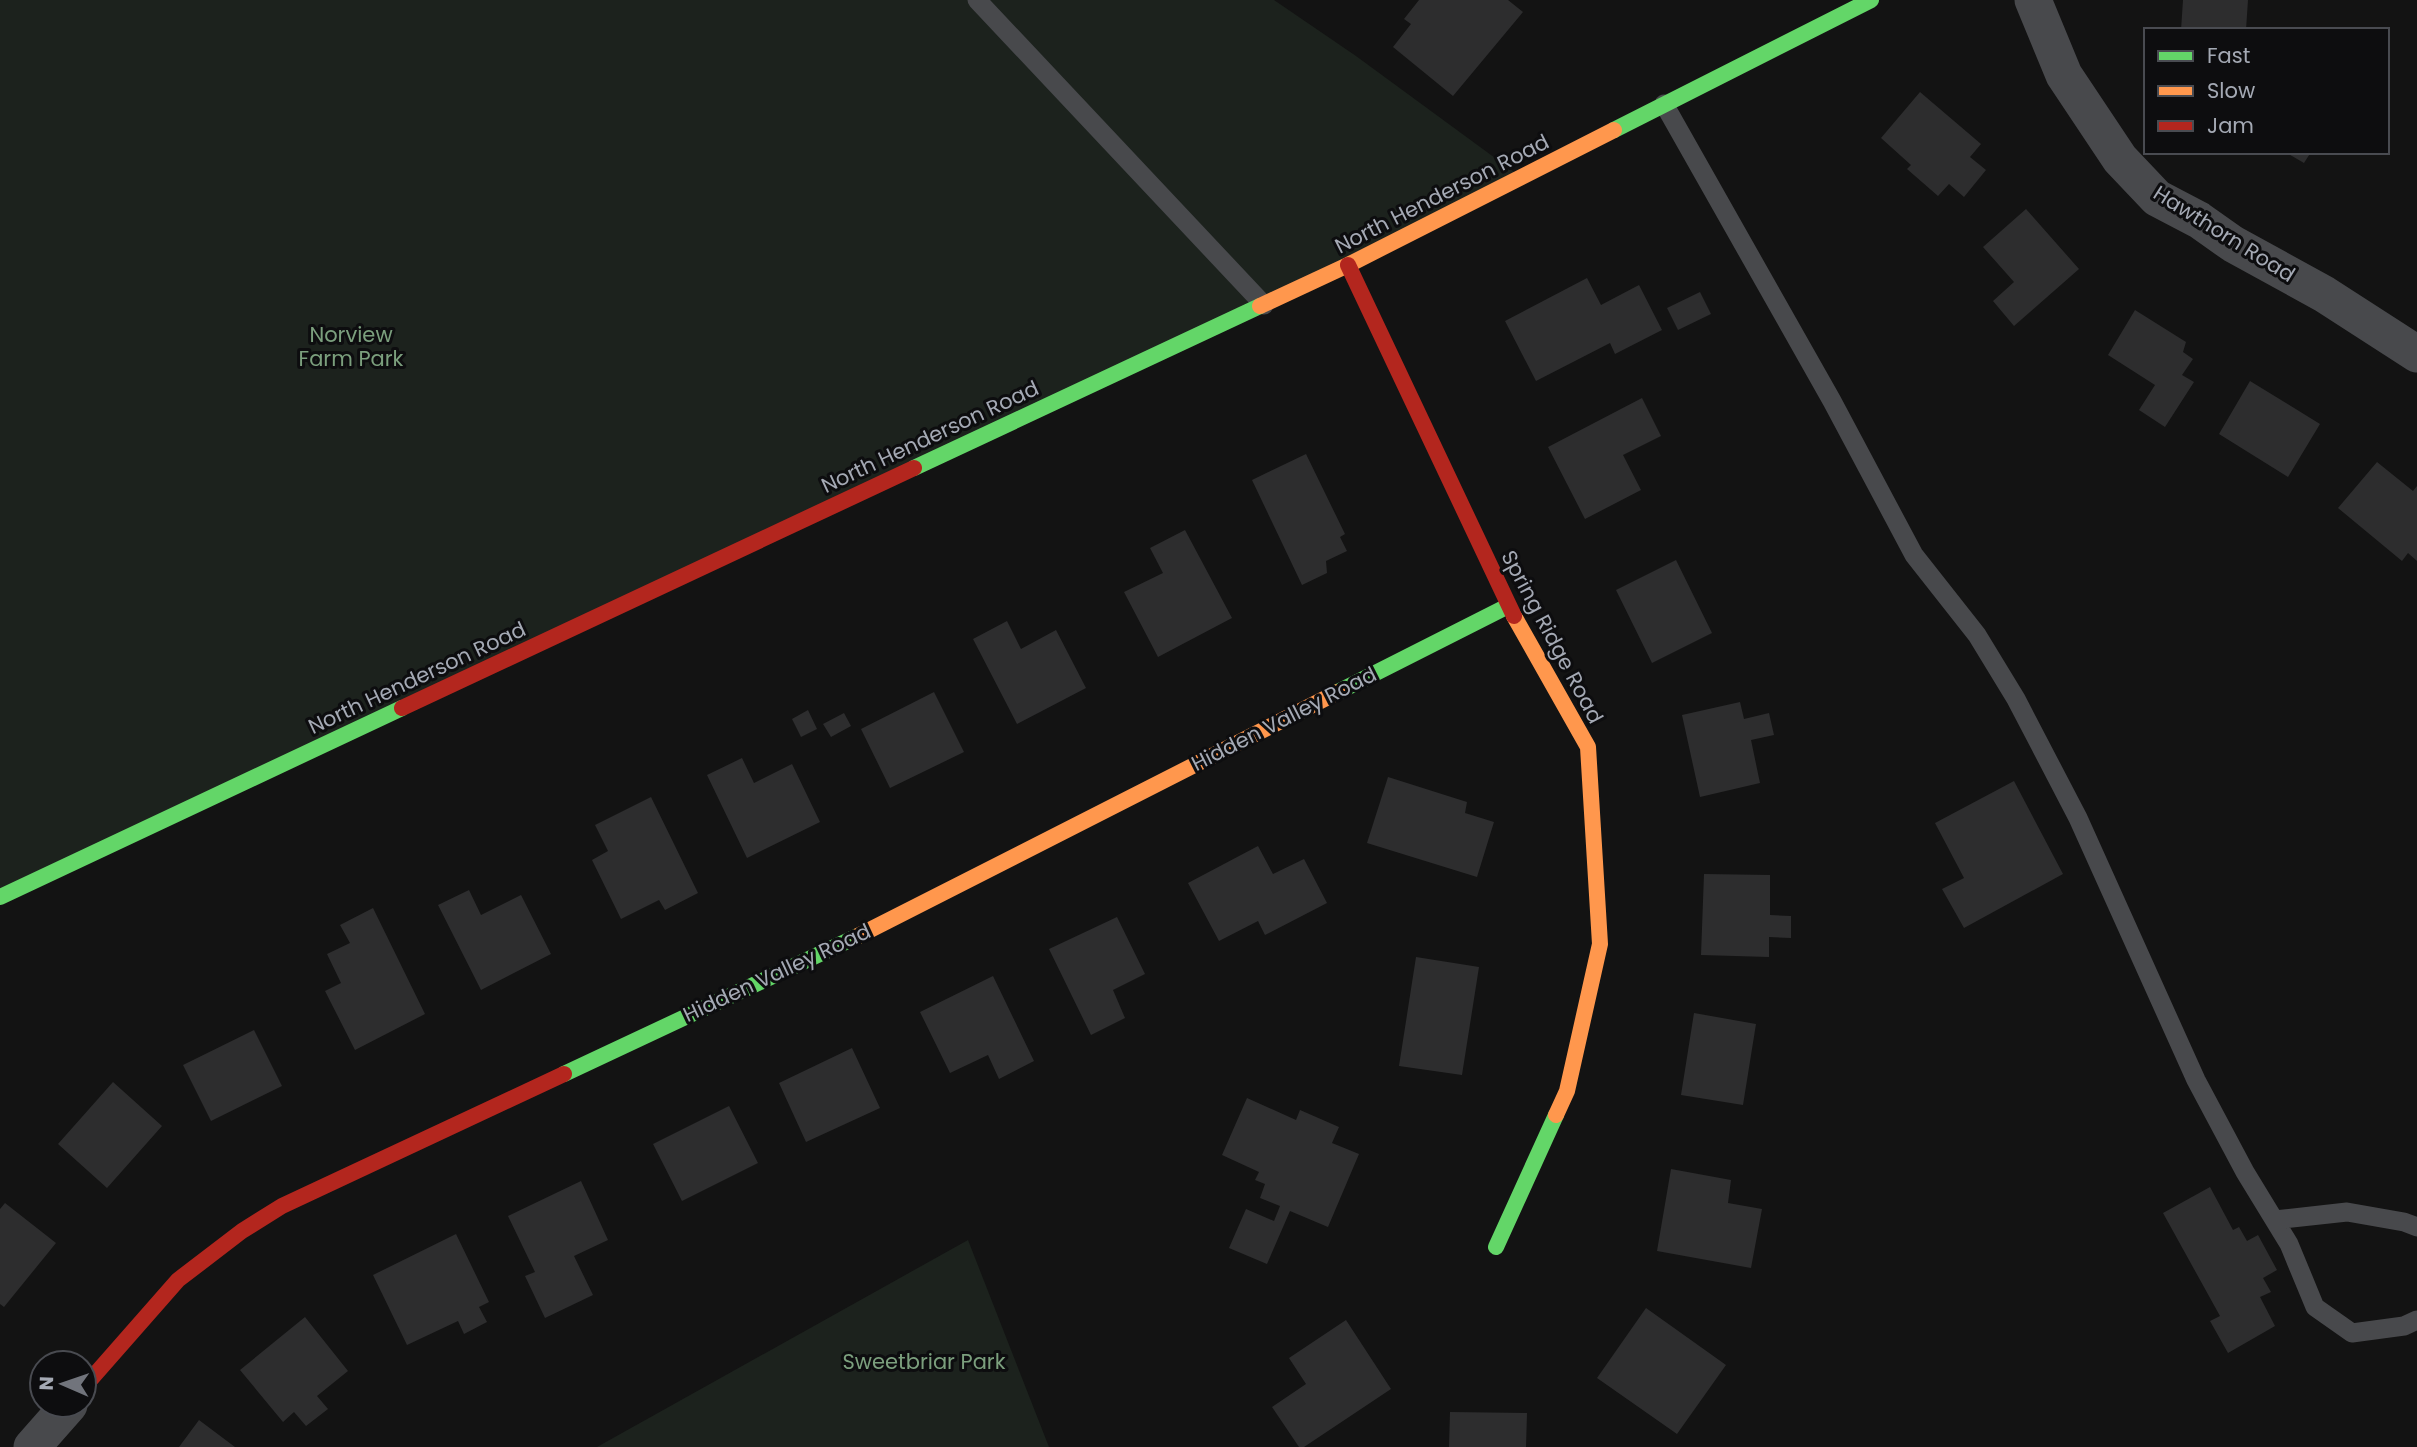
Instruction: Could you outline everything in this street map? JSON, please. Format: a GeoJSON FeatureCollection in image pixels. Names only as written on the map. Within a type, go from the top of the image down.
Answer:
{"type":"FeatureCollection","features":[{"type":"Feature","properties":{"kind":"street","name":"North Henderson Road"},"geometry":{"type":"LineString","coordinates":[[0,897],[1348,265],[1871,0]]}},
{"type":"Feature","properties":{"kind":"street","name":"Hawthorn Road"},"geometry":{"type":"LineString","coordinates":[[2033,0],[2064,75],[2120,159],[2157,198],[2324,294],[2417,354]]}},
{"type":"Feature","properties":{"kind":"street","name":"Spring Ridge Road"},"geometry":{"type":"LineString","coordinates":[[1348,265],[1508,606],[1588,747],[1600,944],[1567,1091],[1496,1247]]}},
{"type":"Feature","properties":{"kind":"street","name":"Hidden Valley Road"},"geometry":{"type":"LineString","coordinates":[[98,1371],[178,1280],[242,1231],[282,1206],[856,937],[1508,606]]}},
{"type":"Feature","properties":{"kind":"street"},"geometry":{"type":"LineString","coordinates":[[32,1447],[57,1419]]}},
{"type":"Feature","properties":{"kind":"lane"},"geometry":{"type":"LineString","coordinates":[[976,0],[1264,304]]}},
{"type":"Feature","properties":{"kind":"lane"},"geometry":{"type":"LineString","coordinates":[[1664,104],[1832,401],[1914,555],[1977,635],[2016,699],[2078,818],[2196,1080],[2245,1172],[2289,1244],[2315,1307],[2352,1333],[2404,1326],[2417,1320]]}},
{"type":"Feature","properties":{"kind":"lane"},"geometry":{"type":"LineString","coordinates":[[2275,1220],[2347,1212],[2404,1222],[2417,1227]]}},
{"type":"Feature","properties":{"kind":"green space","name":"Norview Farm Park"},"geometry":{"type":"Polygon","coordinates":[[[0,0],[1274,0],[1356,56],[1521,177],[0,897],[0,0]]]}},
{"type":"Feature","properties":{"kind":"green space","name":"Sweetbriar Park"},"geometry":{"type":"Polygon","coordinates":[[[968,1240],[1049,1447],[597,1447],[968,1240]]]}},
{"type":"Feature","properties":{"kind":"building"},"geometry":{"type":"Polygon","coordinates":[[[1419,0],[1508,0],[1523,12],[1453,96],[1393,47],[1411,24],[1404,19],[1419,0]]]}},
{"type":"Feature","properties":{"kind":"building"},"geometry":{"type":"Polygon","coordinates":[[[2183,0],[2248,0],[2246,28],[2181,28],[2183,0]]]}},
{"type":"Feature","properties":{"kind":"building"},"geometry":{"type":"Polygon","coordinates":[[[1920,92],[1981,144],[1970,157],[1986,170],[1964,197],[1949,184],[1938,196],[1907,169],[1911,165],[1881,138],[1920,92]]]}},
{"type":"Feature","properties":{"kind":"building"},"geometry":{"type":"Polygon","coordinates":[[[2288,154],[2310,154],[2304,163],[2288,154]]]}},
{"type":"Feature","properties":{"kind":"building"},"geometry":{"type":"Polygon","coordinates":[[[2026,209],[2079,269],[2014,326],[1993,301],[2014,282],[1983,247],[2026,209]]]}},
{"type":"Feature","properties":{"kind":"building"},"geometry":{"type":"Polygon","coordinates":[[[1587,278],[1601,305],[1639,285],[1662,330],[1615,354],[1610,343],[1536,381],[1505,321],[1587,278]]]}},
{"type":"Feature","properties":{"kind":"building"},"geometry":{"type":"Polygon","coordinates":[[[1700,292],[1711,314],[1678,330],[1667,308],[1700,292]]]}},
{"type":"Feature","properties":{"kind":"building"},"geometry":{"type":"Polygon","coordinates":[[[2135,310],[2186,342],[2183,352],[2193,359],[2182,375],[2194,382],[2165,427],[2139,410],[2155,385],[2108,355],[2135,310]]]}},
{"type":"Feature","properties":{"kind":"building"},"geometry":{"type":"Polygon","coordinates":[[[2250,381],[2320,424],[2288,477],[2219,434],[2250,381]]]}},
{"type":"Feature","properties":{"kind":"building"},"geometry":{"type":"Polygon","coordinates":[[[1642,398],[1661,436],[1623,455],[1641,490],[1585,519],[1548,447],[1642,398]]]}},
{"type":"Feature","properties":{"kind":"building"},"geometry":{"type":"Polygon","coordinates":[[[1306,454],[1345,534],[1340,537],[1347,551],[1326,561],[1327,573],[1302,585],[1252,480],[1306,454]]]}},
{"type":"Feature","properties":{"kind":"building"},"geometry":{"type":"Polygon","coordinates":[[[2377,462],[2413,491],[2417,486],[2417,561],[2408,553],[2402,561],[2338,508],[2377,462]]]}},
{"type":"Feature","properties":{"kind":"building"},"geometry":{"type":"Polygon","coordinates":[[[1185,530],[1232,618],[1158,657],[1124,592],[1163,573],[1150,548],[1185,530]]]}},
{"type":"Feature","properties":{"kind":"building"},"geometry":{"type":"Polygon","coordinates":[[[1676,560],[1712,633],[1652,663],[1616,590],[1676,560]]]}},
{"type":"Feature","properties":{"kind":"building"},"geometry":{"type":"Polygon","coordinates":[[[1007,621],[1021,649],[1056,630],[1086,688],[1017,724],[973,639],[1007,621]]]}},
{"type":"Feature","properties":{"kind":"building"},"geometry":{"type":"Polygon","coordinates":[[[934,692],[964,752],[890,788],[861,729],[934,692]]]}},
{"type":"Feature","properties":{"kind":"building"},"geometry":{"type":"Polygon","coordinates":[[[1740,702],[1744,719],[1769,713],[1774,735],[1751,740],[1760,783],[1700,797],[1682,715],[1740,702]]]}},
{"type":"Feature","properties":{"kind":"building"},"geometry":{"type":"Polygon","coordinates":[[[808,710],[817,729],[801,737],[792,719],[808,710]]]}},
{"type":"Feature","properties":{"kind":"building"},"geometry":{"type":"Polygon","coordinates":[[[844,713],[851,726],[831,737],[823,724],[844,713]]]}},
{"type":"Feature","properties":{"kind":"building"},"geometry":{"type":"Polygon","coordinates":[[[742,758],[754,783],[792,764],[820,822],[747,858],[707,775],[742,758]]]}},
{"type":"Feature","properties":{"kind":"building"},"geometry":{"type":"Polygon","coordinates":[[[1388,777],[1467,802],[1465,813],[1494,822],[1477,877],[1367,843],[1388,777]]]}},
{"type":"Feature","properties":{"kind":"building"},"geometry":{"type":"Polygon","coordinates":[[[2014,781],[2063,874],[1964,928],[1942,889],[1964,878],[1935,823],[2014,781]]]}},
{"type":"Feature","properties":{"kind":"building"},"geometry":{"type":"Polygon","coordinates":[[[651,797],[698,893],[665,910],[659,900],[621,919],[592,860],[608,851],[595,825],[651,797]]]}},
{"type":"Feature","properties":{"kind":"building"},"geometry":{"type":"Polygon","coordinates":[[[1258,846],[1273,874],[1304,859],[1327,903],[1265,935],[1258,921],[1219,941],[1188,883],[1258,846]]]}},
{"type":"Feature","properties":{"kind":"building"},"geometry":{"type":"Polygon","coordinates":[[[1704,874],[1770,875],[1770,915],[1791,916],[1791,938],[1769,937],[1769,957],[1701,955],[1704,874]]]}},
{"type":"Feature","properties":{"kind":"building"},"geometry":{"type":"Polygon","coordinates":[[[469,890],[481,915],[521,895],[551,954],[481,990],[438,905],[469,890]]]}},
{"type":"Feature","properties":{"kind":"building"},"geometry":{"type":"Polygon","coordinates":[[[373,908],[425,1014],[355,1050],[325,991],[341,983],[327,954],[350,943],[340,925],[373,908]]]}},
{"type":"Feature","properties":{"kind":"building"},"geometry":{"type":"Polygon","coordinates":[[[1117,917],[1145,974],[1113,990],[1125,1018],[1091,1035],[1049,949],[1117,917]]]}},
{"type":"Feature","properties":{"kind":"building"},"geometry":{"type":"Polygon","coordinates":[[[1416,957],[1479,967],[1462,1075],[1399,1066],[1416,957]]]}},
{"type":"Feature","properties":{"kind":"building"},"geometry":{"type":"Polygon","coordinates":[[[993,976],[1034,1061],[999,1079],[988,1055],[950,1073],[920,1012],[993,976]]]}},
{"type":"Feature","properties":{"kind":"building"},"geometry":{"type":"Polygon","coordinates":[[[1694,1013],[1756,1024],[1743,1105],[1681,1095],[1694,1013]]]}},
{"type":"Feature","properties":{"kind":"building"},"geometry":{"type":"Polygon","coordinates":[[[254,1030],[282,1086],[211,1121],[183,1065],[254,1030]]]}},
{"type":"Feature","properties":{"kind":"building"},"geometry":{"type":"Polygon","coordinates":[[[852,1048],[880,1108],[806,1142],[779,1083],[852,1048]]]}},
{"type":"Feature","properties":{"kind":"building"},"geometry":{"type":"Polygon","coordinates":[[[113,1082],[162,1126],[107,1188],[58,1144],[113,1082]]]}},
{"type":"Feature","properties":{"kind":"building"},"geometry":{"type":"Polygon","coordinates":[[[1247,1098],[1296,1120],[1300,1110],[1339,1127],[1332,1143],[1359,1154],[1328,1227],[1290,1211],[1267,1264],[1229,1248],[1246,1209],[1274,1221],[1280,1206],[1260,1198],[1265,1184],[1255,1180],[1259,1172],[1222,1155],[1247,1098]]]}},
{"type":"Feature","properties":{"kind":"building"},"geometry":{"type":"Polygon","coordinates":[[[729,1106],[758,1163],[682,1201],[653,1144],[729,1106]]]}},
{"type":"Feature","properties":{"kind":"building"},"geometry":{"type":"Polygon","coordinates":[[[1671,1169],[1731,1180],[1728,1203],[1762,1209],[1751,1268],[1657,1251],[1671,1169]]]}},
{"type":"Feature","properties":{"kind":"building"},"geometry":{"type":"Polygon","coordinates":[[[581,1181],[608,1240],[574,1256],[593,1295],[545,1318],[525,1276],[535,1272],[508,1216],[581,1181]]]}},
{"type":"Feature","properties":{"kind":"building"},"geometry":{"type":"Polygon","coordinates":[[[2210,1187],[2233,1230],[2239,1227],[2247,1241],[2258,1235],[2277,1270],[2263,1278],[2271,1292],[2260,1297],[2275,1326],[2228,1353],[2210,1321],[2220,1316],[2163,1213],[2210,1187]]]}},
{"type":"Feature","properties":{"kind":"building"},"geometry":{"type":"Polygon","coordinates":[[[5,1203],[56,1243],[4,1307],[0,1304],[0,1209],[5,1203]]]}},
{"type":"Feature","properties":{"kind":"building"},"geometry":{"type":"Polygon","coordinates":[[[456,1234],[489,1302],[479,1307],[487,1322],[464,1334],[458,1321],[407,1345],[373,1275],[456,1234]]]}},
{"type":"Feature","properties":{"kind":"building"},"geometry":{"type":"Polygon","coordinates":[[[1646,1308],[1726,1365],[1677,1434],[1597,1378],[1646,1308]]]}},
{"type":"Feature","properties":{"kind":"building"},"geometry":{"type":"Polygon","coordinates":[[[305,1317],[348,1371],[317,1396],[328,1409],[306,1426],[294,1412],[283,1422],[240,1370],[305,1317]]]}},
{"type":"Feature","properties":{"kind":"building"},"geometry":{"type":"Polygon","coordinates":[[[1346,1320],[1391,1389],[1304,1447],[1299,1447],[1272,1407],[1306,1384],[1289,1358],[1346,1320]]]}},
{"type":"Feature","properties":{"kind":"building"},"geometry":{"type":"Polygon","coordinates":[[[1450,1412],[1527,1413],[1526,1447],[1449,1447],[1450,1412]]]}},
{"type":"Feature","properties":{"kind":"building"},"geometry":{"type":"Polygon","coordinates":[[[199,1420],[235,1447],[179,1447],[199,1420]]]}},
{"type":"Feature","properties":{"kind":"traffic: fast"},"geometry":{"type":"LineString","coordinates":[[1614,130],[1871,0]]}},
{"type":"Feature","properties":{"kind":"traffic: fast"},"geometry":{"type":"LineString","coordinates":[[914,468],[1260,306]]}},
{"type":"Feature","properties":{"kind":"traffic: fast"},"geometry":{"type":"LineString","coordinates":[[1338,692],[1508,606]]}},
{"type":"Feature","properties":{"kind":"traffic: fast"},"geometry":{"type":"LineString","coordinates":[[0,897],[402,708]]}},
{"type":"Feature","properties":{"kind":"traffic: fast"},"geometry":{"type":"LineString","coordinates":[[564,1074],[858,936]]}},
{"type":"Feature","properties":{"kind":"traffic: fast"},"geometry":{"type":"LineString","coordinates":[[1496,1247],[1556,1115]]}},
{"type":"Feature","properties":{"kind":"traffic: slow"},"geometry":{"type":"LineString","coordinates":[[1260,306],[1348,265],[1614,130]]}},
{"type":"Feature","properties":{"kind":"traffic: slow"},"geometry":{"type":"LineString","coordinates":[[1514,616],[1588,747],[1600,944],[1567,1091],[1556,1115]]}},
{"type":"Feature","properties":{"kind":"traffic: slow"},"geometry":{"type":"LineString","coordinates":[[858,936],[1338,692]]}},
{"type":"Feature","properties":{"kind":"traffic: jam"},"geometry":{"type":"LineString","coordinates":[[1348,265],[1514,616]]}},
{"type":"Feature","properties":{"kind":"traffic: jam"},"geometry":{"type":"LineString","coordinates":[[402,708],[914,468]]}},
{"type":"Feature","properties":{"kind":"traffic: jam"},"geometry":{"type":"LineString","coordinates":[[98,1371],[178,1280],[242,1231],[282,1206],[564,1074]]}}]}
